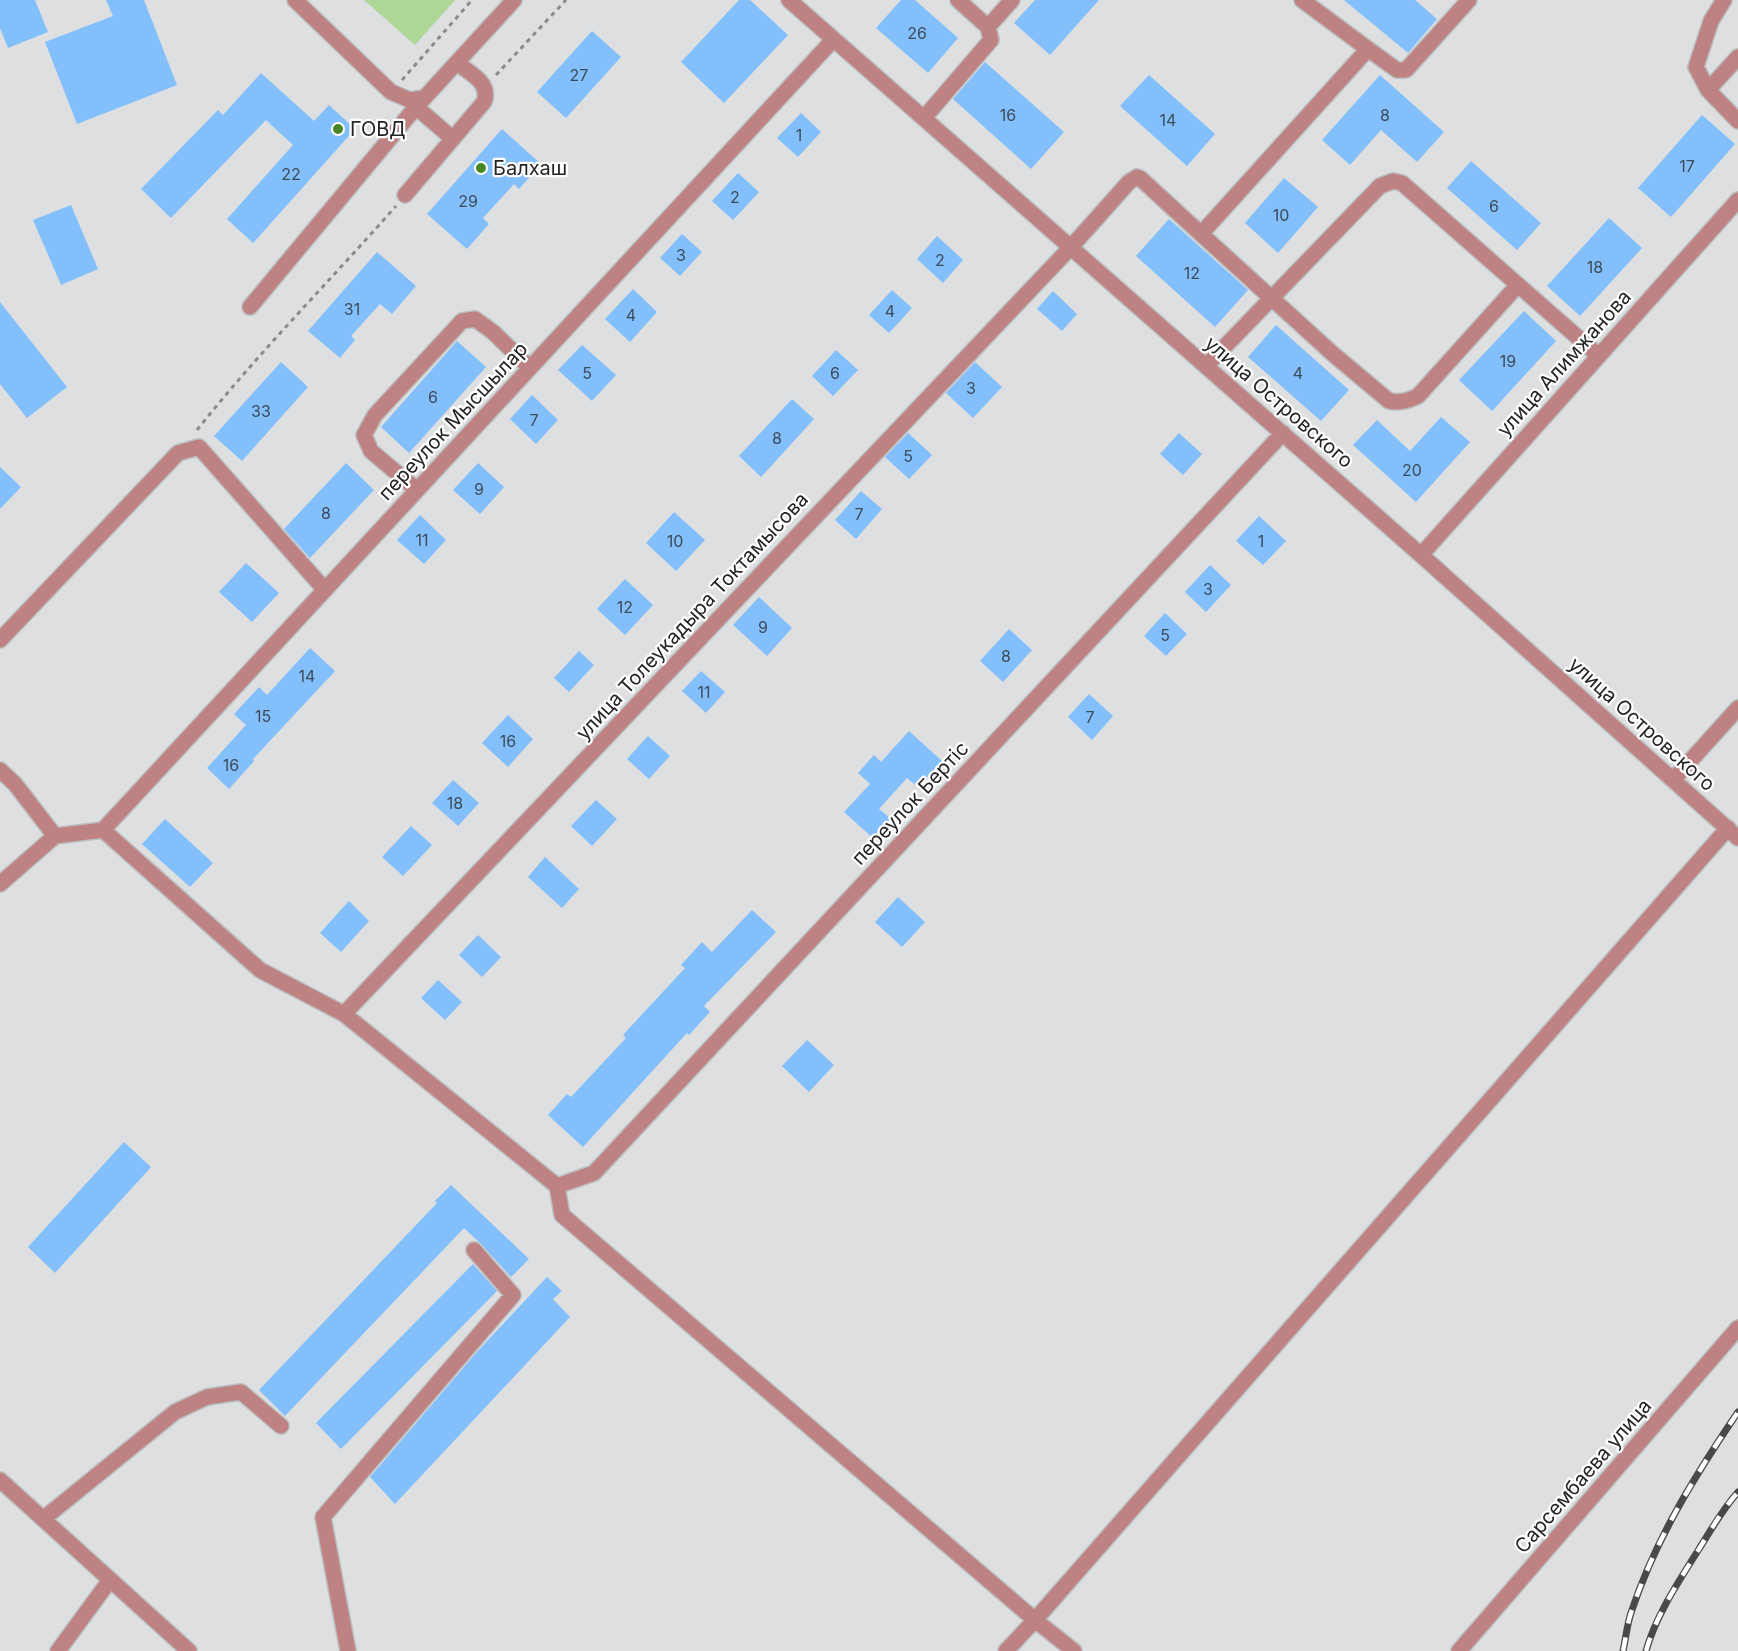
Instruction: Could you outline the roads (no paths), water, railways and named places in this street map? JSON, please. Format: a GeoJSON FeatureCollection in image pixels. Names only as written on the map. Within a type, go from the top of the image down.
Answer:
{"type":"FeatureCollection","features":[{"type":"Feature","properties":{"kind":"street"},"geometry":{"type":"LineString","coordinates":[[295,0],[391,92],[420,103],[452,138]]}},
{"type":"Feature","properties":{"kind":"street"},"geometry":{"type":"LineString","coordinates":[[250,307],[420,103],[514,0]]}},
{"type":"Feature","properties":{"kind":"street","name":"улица Островского"},"geometry":{"type":"LineString","coordinates":[[789,0],[1421,555],[1733,833]]}},
{"type":"Feature","properties":{"kind":"street"},"geometry":{"type":"LineString","coordinates":[[924,118],[991,39],[988,27],[958,0]]}},
{"type":"Feature","properties":{"kind":"street"},"geometry":{"type":"LineString","coordinates":[[988,27],[1012,0]]}},
{"type":"Feature","properties":{"kind":"street"},"geometry":{"type":"LineString","coordinates":[[1302,0],[1397,70],[1406,70],[1469,0]]}},
{"type":"Feature","properties":{"kind":"street"},"geometry":{"type":"LineString","coordinates":[[1724,0],[1711,21],[1696,67],[1708,90],[1738,121]]}},
{"type":"Feature","properties":{"kind":"street","name":"переулок Мысшылар"},"geometry":{"type":"LineString","coordinates":[[103,830],[833,40]]}},
{"type":"Feature","properties":{"kind":"street"},"geometry":{"type":"LineString","coordinates":[[1368,49],[1201,234],[1389,401],[1397,403],[1406,402],[1418,396],[1517,286]]}},
{"type":"Feature","properties":{"kind":"street"},"geometry":{"type":"LineString","coordinates":[[1708,90],[1738,57]]}},
{"type":"Feature","properties":{"kind":"street"},"geometry":{"type":"LineString","coordinates":[[405,195],[484,102],[487,94],[485,86],[457,63]]}},
{"type":"Feature","properties":{"kind":"street","name":"улица Толеукадыра Токтамысова"},"geometry":{"type":"LineString","coordinates":[[344,1014],[1071,247],[1129,182],[1137,177],[1140,178],[1201,234]]}},
{"type":"Feature","properties":{"kind":"street"},"geometry":{"type":"LineString","coordinates":[[1206,366],[1380,186],[1393,181],[1402,183],[1599,356]]}},
{"type":"Feature","properties":{"kind":"street","name":"улица Алимжанова"},"geometry":{"type":"LineString","coordinates":[[1421,555],[1738,200]]}},
{"type":"Feature","properties":{"kind":"street"},"geometry":{"type":"LineString","coordinates":[[417,490],[371,451],[364,435],[375,416],[462,321],[475,319],[494,332],[530,368]]}},
{"type":"Feature","properties":{"kind":"street","name":"переулок Бертіс"},"geometry":{"type":"LineString","coordinates":[[557,1186],[594,1173],[1283,434]]}},
{"type":"Feature","properties":{"kind":"street"},"geometry":{"type":"LineString","coordinates":[[0,640],[178,453],[199,447],[325,590]]}},
{"type":"Feature","properties":{"kind":"street"},"geometry":{"type":"LineString","coordinates":[[1673,780],[1738,708]]}},
{"type":"Feature","properties":{"kind":"street"},"geometry":{"type":"LineString","coordinates":[[0,770],[15,784],[55,836]]}},
{"type":"Feature","properties":{"kind":"street"},"geometry":{"type":"LineString","coordinates":[[0,884],[55,836],[103,830],[260,970],[344,1014],[557,1186],[562,1215],[1074,1651]]}},
{"type":"Feature","properties":{"kind":"street"},"geometry":{"type":"LineString","coordinates":[[1006,1651],[1733,833]]}},
{"type":"Feature","properties":{"kind":"street"},"geometry":{"type":"LineString","coordinates":[[348,1651],[323,1517],[513,1295],[474,1250]]}},
{"type":"Feature","properties":{"kind":"street","name":"Сарсембаева улица"},"geometry":{"type":"LineString","coordinates":[[1460,1651],[1738,1328]]}},
{"type":"Feature","properties":{"kind":"street"},"geometry":{"type":"LineString","coordinates":[[43,1519],[175,1412],[207,1397],[241,1392],[281,1426]]}},
{"type":"Feature","properties":{"kind":"street"},"geometry":{"type":"LineString","coordinates":[[0,1480],[189,1651]]}},
{"type":"Feature","properties":{"kind":"street"},"geometry":{"type":"LineString","coordinates":[[58,1651],[110,1580]]}},
{"type":"Feature","properties":{"kind":"railway"},"geometry":{"type":"LineString","coordinates":[[1623,1651],[1630,1615],[1665,1532],[1692,1483],[1738,1412]]}},
{"type":"Feature","properties":{"kind":"railway"},"geometry":{"type":"LineString","coordinates":[[1646,1651],[1669,1598],[1717,1520],[1738,1492]]}},
{"type":"Feature","properties":{"kind":"place","name":"ГОВД"},"geometry":{"type":"Point","coordinates":[338,129]}},
{"type":"Feature","properties":{"kind":"place","name":"Балхаш"},"geometry":{"type":"Point","coordinates":[481,168]}}]}
